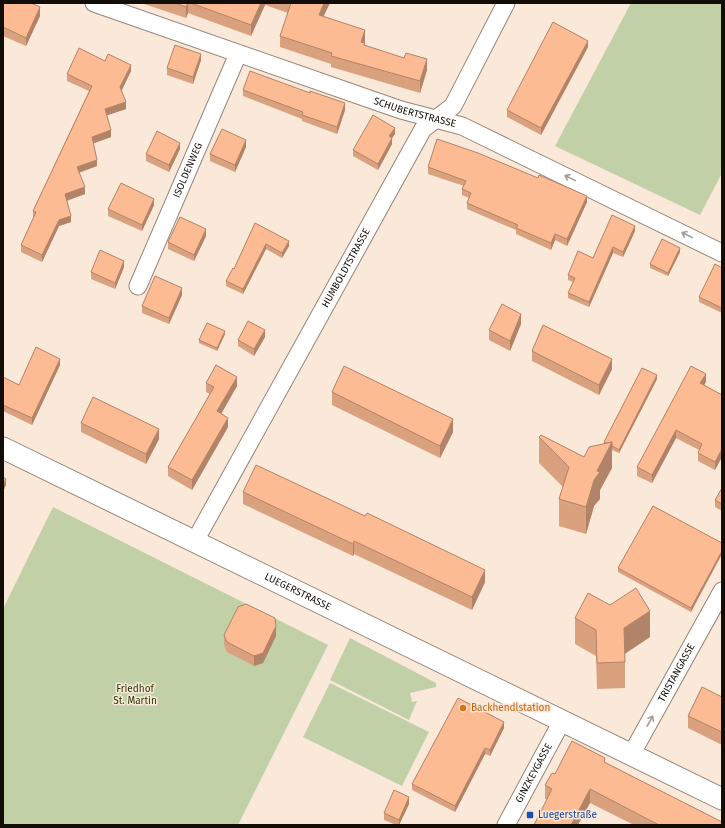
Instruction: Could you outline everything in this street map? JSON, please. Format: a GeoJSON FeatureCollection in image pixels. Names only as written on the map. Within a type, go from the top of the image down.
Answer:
{"type":"FeatureCollection","features":[{"type":"Feature","properties":{"kind":"street","name":"SCHUBERTSTRASSE"},"geometry":{"type":"LineString","coordinates":[[94,3],[401,110],[462,126],[722,253]]}},
{"type":"Feature","properties":{"kind":"street","name":"HUMBOLDTSTRASSE"},"geometry":{"type":"LineString","coordinates":[[195,541],[423,129],[453,106],[506,3]]}},
{"type":"Feature","properties":{"kind":"street","name":"ISOLDENWEG"},"geometry":{"type":"LineString","coordinates":[[138,286],[238,54]]}},
{"type":"Feature","properties":{"kind":"street","name":"LUEGERSTRASSE"},"geometry":{"type":"LineString","coordinates":[[3,448],[722,799]]}},
{"type":"Feature","properties":{"kind":"street","name":"TRISTANGASSE"},"geometry":{"type":"LineString","coordinates":[[631,755],[722,591]]}},
{"type":"Feature","properties":{"kind":"street","name":"GINZKEYGASSE"},"geometry":{"type":"LineString","coordinates":[[506,825],[562,721]]}},
{"type":"Feature","properties":{"kind":"green space"},"geometry":{"type":"Polygon","coordinates":[[[631,3],[722,3],[722,173],[700,215],[555,146],[631,3]]]}},
{"type":"Feature","properties":{"kind":"green space","name":"Friedhof St. Martin"},"geometry":{"type":"Polygon","coordinates":[[[53,507],[328,645],[238,825],[3,825],[3,609],[53,507]]]}},
{"type":"Feature","properties":{"kind":"green space"},"geometry":{"type":"Polygon","coordinates":[[[350,638],[436,683],[436,687],[410,693],[412,702],[417,701],[409,720],[330,680],[350,638]]]}},
{"type":"Feature","properties":{"kind":"green space"},"geometry":{"type":"Polygon","coordinates":[[[330,683],[429,732],[402,786],[303,737],[330,683]]]}},
{"type":"Feature","properties":{"kind":"building"},"geometry":{"type":"Polygon","coordinates":[[[3,3],[31,3],[40,7],[26,38],[3,27],[3,3]]]}},
{"type":"Feature","properties":{"kind":"building"},"geometry":{"type":"Polygon","coordinates":[[[175,3],[188,3],[186,7],[175,3]]]}},
{"type":"Feature","properties":{"kind":"building"},"geometry":{"type":"Polygon","coordinates":[[[191,3],[261,3],[251,25],[191,3]]]}},
{"type":"Feature","properties":{"kind":"building"},"geometry":{"type":"Polygon","coordinates":[[[291,3],[324,3],[319,15],[365,30],[361,42],[365,43],[364,45],[404,58],[406,53],[427,59],[420,81],[331,56],[332,53],[280,36],[291,3]]]}},
{"type":"Feature","properties":{"kind":"building"},"geometry":{"type":"Polygon","coordinates":[[[553,22],[588,41],[541,128],[507,110],[553,22]]]}},
{"type":"Feature","properties":{"kind":"building"},"geometry":{"type":"Polygon","coordinates":[[[175,45],[201,54],[193,77],[167,68],[175,45]]]}},
{"type":"Feature","properties":{"kind":"building"},"geometry":{"type":"Polygon","coordinates":[[[79,48],[105,61],[108,54],[131,65],[120,87],[126,102],[105,109],[111,130],[92,137],[97,160],[77,167],[85,187],[65,194],[71,216],[59,220],[42,255],[21,245],[36,212],[33,211],[92,86],[67,74],[79,48]]]}},
{"type":"Feature","properties":{"kind":"building"},"geometry":{"type":"Polygon","coordinates":[[[250,71],[310,93],[310,91],[345,103],[337,127],[302,115],[303,112],[243,90],[250,71]]]}},
{"type":"Feature","properties":{"kind":"building"},"geometry":{"type":"Polygon","coordinates":[[[373,115],[395,128],[389,136],[392,138],[378,164],[353,150],[373,115]]]}},
{"type":"Feature","properties":{"kind":"building"},"geometry":{"type":"Polygon","coordinates":[[[222,129],[246,140],[235,165],[210,154],[222,129]]]}},
{"type":"Feature","properties":{"kind":"building"},"geometry":{"type":"Polygon","coordinates":[[[157,131],[180,143],[169,165],[146,154],[157,131]]]}},
{"type":"Feature","properties":{"kind":"building"},"geometry":{"type":"Polygon","coordinates":[[[437,139],[478,153],[538,178],[539,175],[587,196],[567,239],[555,234],[551,243],[516,228],[518,225],[467,203],[471,193],[462,189],[466,181],[428,167],[437,139]]]}},
{"type":"Feature","properties":{"kind":"building"},"geometry":{"type":"Polygon","coordinates":[[[121,183],[154,199],[142,225],[108,209],[121,183]]]}},
{"type":"Feature","properties":{"kind":"building"},"geometry":{"type":"Polygon","coordinates":[[[612,215],[635,226],[623,252],[613,247],[589,302],[568,293],[575,278],[568,275],[578,251],[593,258],[612,215]]]}},
{"type":"Feature","properties":{"kind":"building"},"geometry":{"type":"Polygon","coordinates":[[[180,217],[206,229],[194,255],[168,242],[180,217]]]}},
{"type":"Feature","properties":{"kind":"building"},"geometry":{"type":"Polygon","coordinates":[[[255,223],[289,241],[282,253],[266,244],[243,289],[226,281],[233,268],[234,269],[255,223]]]}},
{"type":"Feature","properties":{"kind":"building"},"geometry":{"type":"Polygon","coordinates":[[[662,239],[680,248],[668,273],[650,264],[662,239]]]}},
{"type":"Feature","properties":{"kind":"building"},"geometry":{"type":"Polygon","coordinates":[[[100,250],[124,261],[115,283],[91,272],[100,250]]]}},
{"type":"Feature","properties":{"kind":"building"},"geometry":{"type":"Polygon","coordinates":[[[715,264],[722,268],[722,308],[699,297],[715,264]]]}},
{"type":"Feature","properties":{"kind":"building"},"geometry":{"type":"Polygon","coordinates":[[[155,276],[182,288],[169,318],[142,306],[155,276]]]}},
{"type":"Feature","properties":{"kind":"building"},"geometry":{"type":"Polygon","coordinates":[[[502,304],[521,314],[510,341],[489,330],[502,304]]]}},
{"type":"Feature","properties":{"kind":"building"},"geometry":{"type":"Polygon","coordinates":[[[248,321],[265,330],[254,349],[238,340],[248,321]]]}},
{"type":"Feature","properties":{"kind":"building"},"geometry":{"type":"Polygon","coordinates":[[[207,323],[225,331],[217,348],[199,340],[207,323]]]}},
{"type":"Feature","properties":{"kind":"building"},"geometry":{"type":"Polygon","coordinates":[[[543,325],[612,359],[599,385],[532,351],[543,325]]]}},
{"type":"Feature","properties":{"kind":"building"},"geometry":{"type":"Polygon","coordinates":[[[36,347],[60,359],[32,418],[3,405],[3,377],[19,385],[36,347]]]}},
{"type":"Feature","properties":{"kind":"building"},"geometry":{"type":"Polygon","coordinates":[[[216,365],[237,377],[217,411],[228,418],[192,480],[168,467],[214,387],[206,383],[216,365]]]}},
{"type":"Feature","properties":{"kind":"building"},"geometry":{"type":"Polygon","coordinates":[[[344,366],[453,419],[440,446],[332,392],[344,366]]]}},
{"type":"Feature","properties":{"kind":"building"},"geometry":{"type":"Polygon","coordinates":[[[691,366],[706,374],[700,383],[722,395],[722,449],[715,462],[698,453],[702,444],[676,430],[652,475],[637,467],[691,366]]]}},
{"type":"Feature","properties":{"kind":"building"},"geometry":{"type":"Polygon","coordinates":[[[642,368],[657,375],[619,450],[612,446],[612,442],[604,442],[642,368]]]}},
{"type":"Feature","properties":{"kind":"building"},"geometry":{"type":"Polygon","coordinates":[[[93,397],[159,429],[146,454],[81,423],[93,397]]]}},
{"type":"Feature","properties":{"kind":"building"},"geometry":{"type":"Polygon","coordinates":[[[541,435],[584,457],[589,447],[612,442],[597,471],[600,472],[594,480],[586,507],[559,499],[569,467],[539,437],[541,435]]]}},
{"type":"Feature","properties":{"kind":"building"},"geometry":{"type":"Polygon","coordinates":[[[256,465],[365,516],[367,513],[485,570],[472,597],[354,541],[353,544],[243,492],[256,465]]]}},
{"type":"Feature","properties":{"kind":"building"},"geometry":{"type":"Polygon","coordinates":[[[3,477],[6,479],[3,485],[3,477]]]}},
{"type":"Feature","properties":{"kind":"building"},"geometry":{"type":"Polygon","coordinates":[[[722,488],[722,504],[715,500],[722,488]]]}},
{"type":"Feature","properties":{"kind":"building"},"geometry":{"type":"Polygon","coordinates":[[[653,506],[722,543],[722,551],[691,608],[618,568],[653,506]]]}},
{"type":"Feature","properties":{"kind":"building"},"geometry":{"type":"Polygon","coordinates":[[[636,588],[650,611],[624,628],[625,662],[597,663],[596,630],[575,618],[588,593],[610,605],[636,588]]]}},
{"type":"Feature","properties":{"kind":"building"},"geometry":{"type":"Polygon","coordinates":[[[246,604],[275,618],[276,626],[263,653],[254,656],[227,642],[224,635],[238,607],[246,604]]]}},
{"type":"Feature","properties":{"kind":"building"},"geometry":{"type":"Polygon","coordinates":[[[702,687],[722,697],[722,732],[688,716],[702,687]]]}},
{"type":"Feature","properties":{"kind":"building"},"geometry":{"type":"Polygon","coordinates":[[[458,698],[504,722],[490,750],[485,748],[455,806],[412,784],[458,698]]]}},
{"type":"Feature","properties":{"kind":"building"},"geometry":{"type":"Polygon","coordinates":[[[572,741],[605,758],[604,762],[722,822],[722,825],[659,825],[590,789],[571,825],[534,825],[552,789],[545,785],[552,773],[555,774],[572,741]]]}},
{"type":"Feature","properties":{"kind":"building"},"geometry":{"type":"Polygon","coordinates":[[[394,790],[409,797],[399,820],[384,813],[394,790]]]}},
{"type":"Feature","properties":{"kind":"place","name":"Backhendlstation"},"geometry":{"type":"Point","coordinates":[463,708]}},
{"type":"Feature","properties":{"kind":"place","name":"Luegerstraße"},"geometry":{"type":"Point","coordinates":[530,815]}}]}
